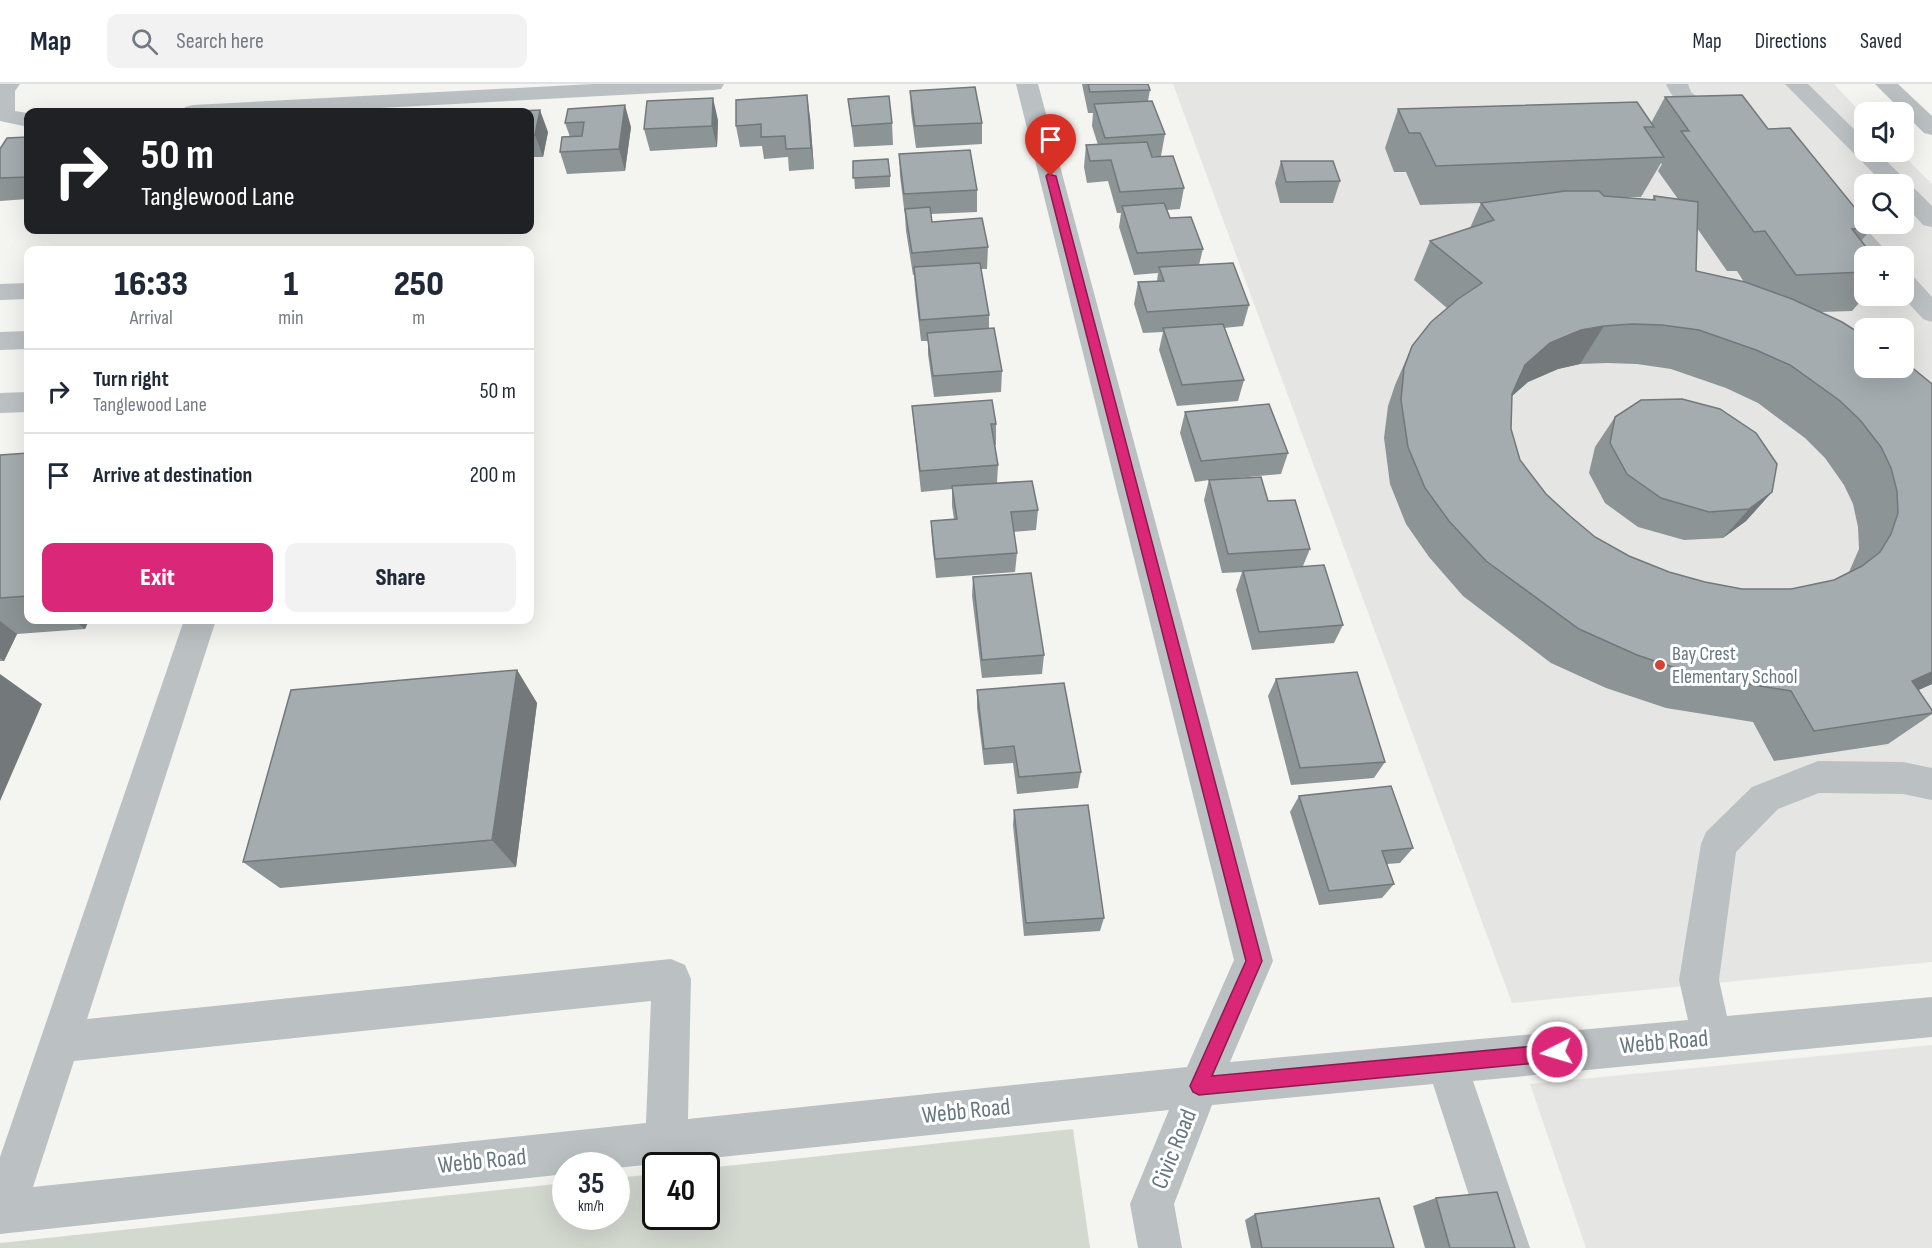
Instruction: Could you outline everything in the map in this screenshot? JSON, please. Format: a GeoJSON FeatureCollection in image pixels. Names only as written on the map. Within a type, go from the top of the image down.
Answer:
{"type":"FeatureCollection","features":[{"type":"Feature","properties":{"kind":"street"},"geometry":{"type":"LineString","coordinates":[[267,108],[713,84]]}},
{"type":"Feature","properties":{"kind":"street","name":"Civic Road"},"geometry":{"type":"LineString","coordinates":[[1027,84],[1254,961],[1199,1086],[1152,1204],[1160,1248]]}},
{"type":"Feature","properties":{"kind":"street"},"geometry":{"type":"LineString","coordinates":[[1677,84],[1679,91],[1690,104],[1741,128]]}},
{"type":"Feature","properties":{"kind":"street"},"geometry":{"type":"LineString","coordinates":[[1796,84],[1887,174]]}},
{"type":"Feature","properties":{"kind":"street"},"geometry":{"type":"LineString","coordinates":[[1887,84],[1932,128]]}},
{"type":"Feature","properties":{"kind":"street"},"geometry":{"type":"LineString","coordinates":[[4,89],[4,115],[24,119]]}},
{"type":"Feature","properties":{"kind":"street"},"geometry":{"type":"LineString","coordinates":[[1820,194],[1869,246]]}},
{"type":"Feature","properties":{"kind":"street"},"geometry":{"type":"LineString","coordinates":[[1914,201],[1932,220]]}},
{"type":"Feature","properties":{"kind":"street"},"geometry":{"type":"LineString","coordinates":[[0,292],[24,291]]}},
{"type":"Feature","properties":{"kind":"street"},"geometry":{"type":"LineString","coordinates":[[1914,293],[1932,313]]}},
{"type":"Feature","properties":{"kind":"street"},"geometry":{"type":"LineString","coordinates":[[0,341],[24,340]]}},
{"type":"Feature","properties":{"kind":"street"},"geometry":{"type":"LineString","coordinates":[[0,403],[24,402]]}},
{"type":"Feature","properties":{"kind":"street"},"geometry":{"type":"LineString","coordinates":[[1,1212],[199,624]]}},
{"type":"Feature","properties":{"kind":"street"},"geometry":{"type":"LineString","coordinates":[[1712,1038],[1699,980],[1719,844],[1765,798],[1818,777],[1903,778],[1932,784]]}},
{"type":"Feature","properties":{"kind":"street"},"geometry":{"type":"LineString","coordinates":[[60,1042],[671,979],[666,1142]]}},
{"type":"Feature","properties":{"kind":"street","name":"Webb Road"},"geometry":{"type":"LineString","coordinates":[[1,1212],[1199,1086],[1932,1017]]}},
{"type":"Feature","properties":{"kind":"street"},"geometry":{"type":"LineString","coordinates":[[1446,1063],[1508,1248]]}},
{"type":"Feature","properties":{"kind":"shaded area","name":"Bay Crest Elementary School"},"geometry":{"type":"Polygon","coordinates":[[[1173,84],[1834,84],[1854,105],[1854,162],[1910,162],[1932,184],[1932,962],[1512,1003],[1173,84]]]}},
{"type":"Feature","properties":{"kind":"shaded area"},"geometry":{"type":"Polygon","coordinates":[[[1932,1045],[1932,1248],[1586,1248],[1530,1084],[1932,1045]]]}},
{"type":"Feature","properties":{"kind":"shaded area"},"geometry":{"type":"Polygon","coordinates":[[[1073,1129],[1090,1248],[0,1248],[0,1243],[552,1184],[552,1230],[630,1230],[630,1177],[642,1175],[642,1230],[720,1230],[720,1167],[1073,1129]]]}},
{"type":"Feature","properties":{"kind":"building"},"geometry":{"type":"Polygon","coordinates":[[[1088,84],[1148,84],[1150,90],[1090,92],[1088,84]]]}},
{"type":"Feature","properties":{"kind":"building"},"geometry":{"type":"Polygon","coordinates":[[[975,87],[982,123],[915,126],[910,91],[975,87]]]}},
{"type":"Feature","properties":{"kind":"building"},"geometry":{"type":"Polygon","coordinates":[[[807,95],[811,148],[786,149],[785,136],[761,137],[761,124],[736,126],[736,100],[807,95]]]}},
{"type":"Feature","properties":{"kind":"building"},"geometry":{"type":"Polygon","coordinates":[[[1742,95],[1768,129],[1790,128],[1854,207],[1854,229],[1852,229],[1865,246],[1854,246],[1854,272],[1796,275],[1765,231],[1754,232],[1681,131],[1689,131],[1665,97],[1742,95]]]}},
{"type":"Feature","properties":{"kind":"building"},"geometry":{"type":"Polygon","coordinates":[[[889,96],[892,123],[852,126],[848,99],[889,96]]]}},
{"type":"Feature","properties":{"kind":"building"},"geometry":{"type":"Polygon","coordinates":[[[713,98],[712,126],[644,129],[647,101],[713,98]]]}},
{"type":"Feature","properties":{"kind":"building"},"geometry":{"type":"Polygon","coordinates":[[[1152,101],[1165,134],[1105,138],[1094,104],[1152,101]]]}},
{"type":"Feature","properties":{"kind":"building"},"geometry":{"type":"Polygon","coordinates":[[[1637,102],[1654,127],[1644,127],[1664,157],[1436,166],[1420,133],[1409,133],[1398,109],[1637,102]]]}},
{"type":"Feature","properties":{"kind":"building"},"geometry":{"type":"Polygon","coordinates":[[[625,105],[619,149],[560,152],[562,137],[582,136],[584,122],[565,123],[568,109],[625,105]]]}},
{"type":"Feature","properties":{"kind":"building"},"geometry":{"type":"Polygon","coordinates":[[[534,110],[540,110],[535,135],[534,135],[534,110]]]}},
{"type":"Feature","properties":{"kind":"building"},"geometry":{"type":"Polygon","coordinates":[[[24,137],[24,177],[0,178],[0,149],[7,138],[24,137]]]}},
{"type":"Feature","properties":{"kind":"building"},"geometry":{"type":"Polygon","coordinates":[[[1147,142],[1152,157],[1173,156],[1184,188],[1120,192],[1111,160],[1090,161],[1086,145],[1147,142]]]}},
{"type":"Feature","properties":{"kind":"building"},"geometry":{"type":"Polygon","coordinates":[[[970,150],[977,190],[904,194],[899,154],[970,150]]]}},
{"type":"Feature","properties":{"kind":"building"},"geometry":{"type":"Polygon","coordinates":[[[888,159],[890,176],[853,178],[853,161],[888,159]]]}},
{"type":"Feature","properties":{"kind":"building"},"geometry":{"type":"Polygon","coordinates":[[[1281,161],[1333,161],[1340,181],[1286,182],[1281,161]]]}},
{"type":"Feature","properties":{"kind":"building"},"geometry":{"type":"Polygon","coordinates":[[[1565,191],[1599,191],[1604,196],[1655,200],[1654,196],[1698,202],[1696,271],[1745,282],[1792,299],[1854,330],[1854,378],[1914,378],[1914,369],[1932,384],[1932,672],[1912,681],[1932,713],[1814,731],[1791,691],[1700,676],[1637,655],[1579,629],[1486,561],[1449,521],[1425,488],[1408,447],[1401,400],[1404,368],[1412,346],[1431,322],[1458,299],[1482,283],[1430,241],[1494,220],[1481,203],[1565,191]],[[1662,325],[1604,326],[1581,330],[1550,343],[1525,365],[1512,394],[1511,429],[1520,460],[1546,494],[1595,537],[1629,556],[1669,572],[1742,589],[1791,589],[1834,580],[1862,566],[1880,552],[1891,534],[1898,513],[1897,491],[1891,468],[1881,447],[1860,420],[1839,400],[1790,365],[1699,330],[1662,325]]]}},
{"type":"Feature","properties":{"kind":"building"},"geometry":{"type":"Polygon","coordinates":[[[1164,203],[1170,218],[1191,217],[1203,249],[1137,253],[1122,206],[1164,203]]]}},
{"type":"Feature","properties":{"kind":"building"},"geometry":{"type":"Polygon","coordinates":[[[930,207],[932,222],[982,218],[988,247],[912,253],[905,209],[930,207]]]}},
{"type":"Feature","properties":{"kind":"building"},"geometry":{"type":"Polygon","coordinates":[[[980,263],[989,315],[920,320],[914,267],[980,263]]]}},
{"type":"Feature","properties":{"kind":"building"},"geometry":{"type":"Polygon","coordinates":[[[1233,263],[1249,305],[1147,312],[1138,282],[1164,281],[1159,267],[1233,263]]]}},
{"type":"Feature","properties":{"kind":"building"},"geometry":{"type":"Polygon","coordinates":[[[1223,324],[1244,380],[1182,385],[1163,328],[1223,324]]]}},
{"type":"Feature","properties":{"kind":"building"},"geometry":{"type":"Polygon","coordinates":[[[994,328],[1002,371],[933,376],[927,333],[994,328]]]}},
{"type":"Feature","properties":{"kind":"building"},"geometry":{"type":"Polygon","coordinates":[[[1682,399],[1720,409],[1756,433],[1777,464],[1772,492],[1749,509],[1709,512],[1661,498],[1627,474],[1610,443],[1615,417],[1641,400],[1682,399]]]}},
{"type":"Feature","properties":{"kind":"building"},"geometry":{"type":"Polygon","coordinates":[[[992,400],[996,424],[991,424],[998,465],[920,471],[912,406],[992,400]]]}},
{"type":"Feature","properties":{"kind":"building"},"geometry":{"type":"Polygon","coordinates":[[[1269,404],[1288,453],[1201,461],[1185,412],[1269,404]]]}},
{"type":"Feature","properties":{"kind":"building"},"geometry":{"type":"Polygon","coordinates":[[[24,453],[24,596],[0,598],[0,455],[24,453]]]}},
{"type":"Feature","properties":{"kind":"building"},"geometry":{"type":"Polygon","coordinates":[[[1261,477],[1268,501],[1295,500],[1310,549],[1228,554],[1209,480],[1261,477]]]}},
{"type":"Feature","properties":{"kind":"building"},"geometry":{"type":"Polygon","coordinates":[[[1032,481],[1038,510],[1011,512],[1017,553],[935,559],[931,521],[957,519],[952,486],[1032,481]]]}},
{"type":"Feature","properties":{"kind":"building"},"geometry":{"type":"Polygon","coordinates":[[[1324,565],[1343,625],[1259,632],[1243,571],[1324,565]]]}},
{"type":"Feature","properties":{"kind":"building"},"geometry":{"type":"Polygon","coordinates":[[[1031,573],[1044,655],[982,660],[973,577],[1031,573]]]}},
{"type":"Feature","properties":{"kind":"building"},"geometry":{"type":"Polygon","coordinates":[[[517,670],[492,840],[243,862],[291,690],[517,670]]]}},
{"type":"Feature","properties":{"kind":"building"},"geometry":{"type":"Polygon","coordinates":[[[1357,672],[1385,762],[1300,768],[1276,679],[1357,672]]]}},
{"type":"Feature","properties":{"kind":"building"},"geometry":{"type":"Polygon","coordinates":[[[1064,683],[1081,772],[1019,777],[1014,746],[984,749],[977,690],[1064,683]]]}},
{"type":"Feature","properties":{"kind":"building"},"geometry":{"type":"Polygon","coordinates":[[[1391,786],[1413,848],[1382,851],[1394,884],[1329,891],[1299,796],[1391,786]]]}},
{"type":"Feature","properties":{"kind":"building"},"geometry":{"type":"Polygon","coordinates":[[[1088,805],[1104,918],[1026,923],[1014,810],[1088,805]]]}},
{"type":"Feature","properties":{"kind":"building"},"geometry":{"type":"Polygon","coordinates":[[[1497,1192],[1515,1248],[1450,1248],[1436,1198],[1497,1192]]]}},
{"type":"Feature","properties":{"kind":"building"},"geometry":{"type":"Polygon","coordinates":[[[1379,1198],[1394,1248],[1262,1248],[1255,1214],[1379,1198]]]}},
{"type":"Feature","properties":{"kind":"place","name":"Bay Crest Elementary School"},"geometry":{"type":"Point","coordinates":[1660,665]}},
{"type":"Feature","properties":{"kind":"route"},"geometry":{"type":"LineString","coordinates":[[1051,176],[1254,961],[1199,1086],[1557,1052]]}}]}
